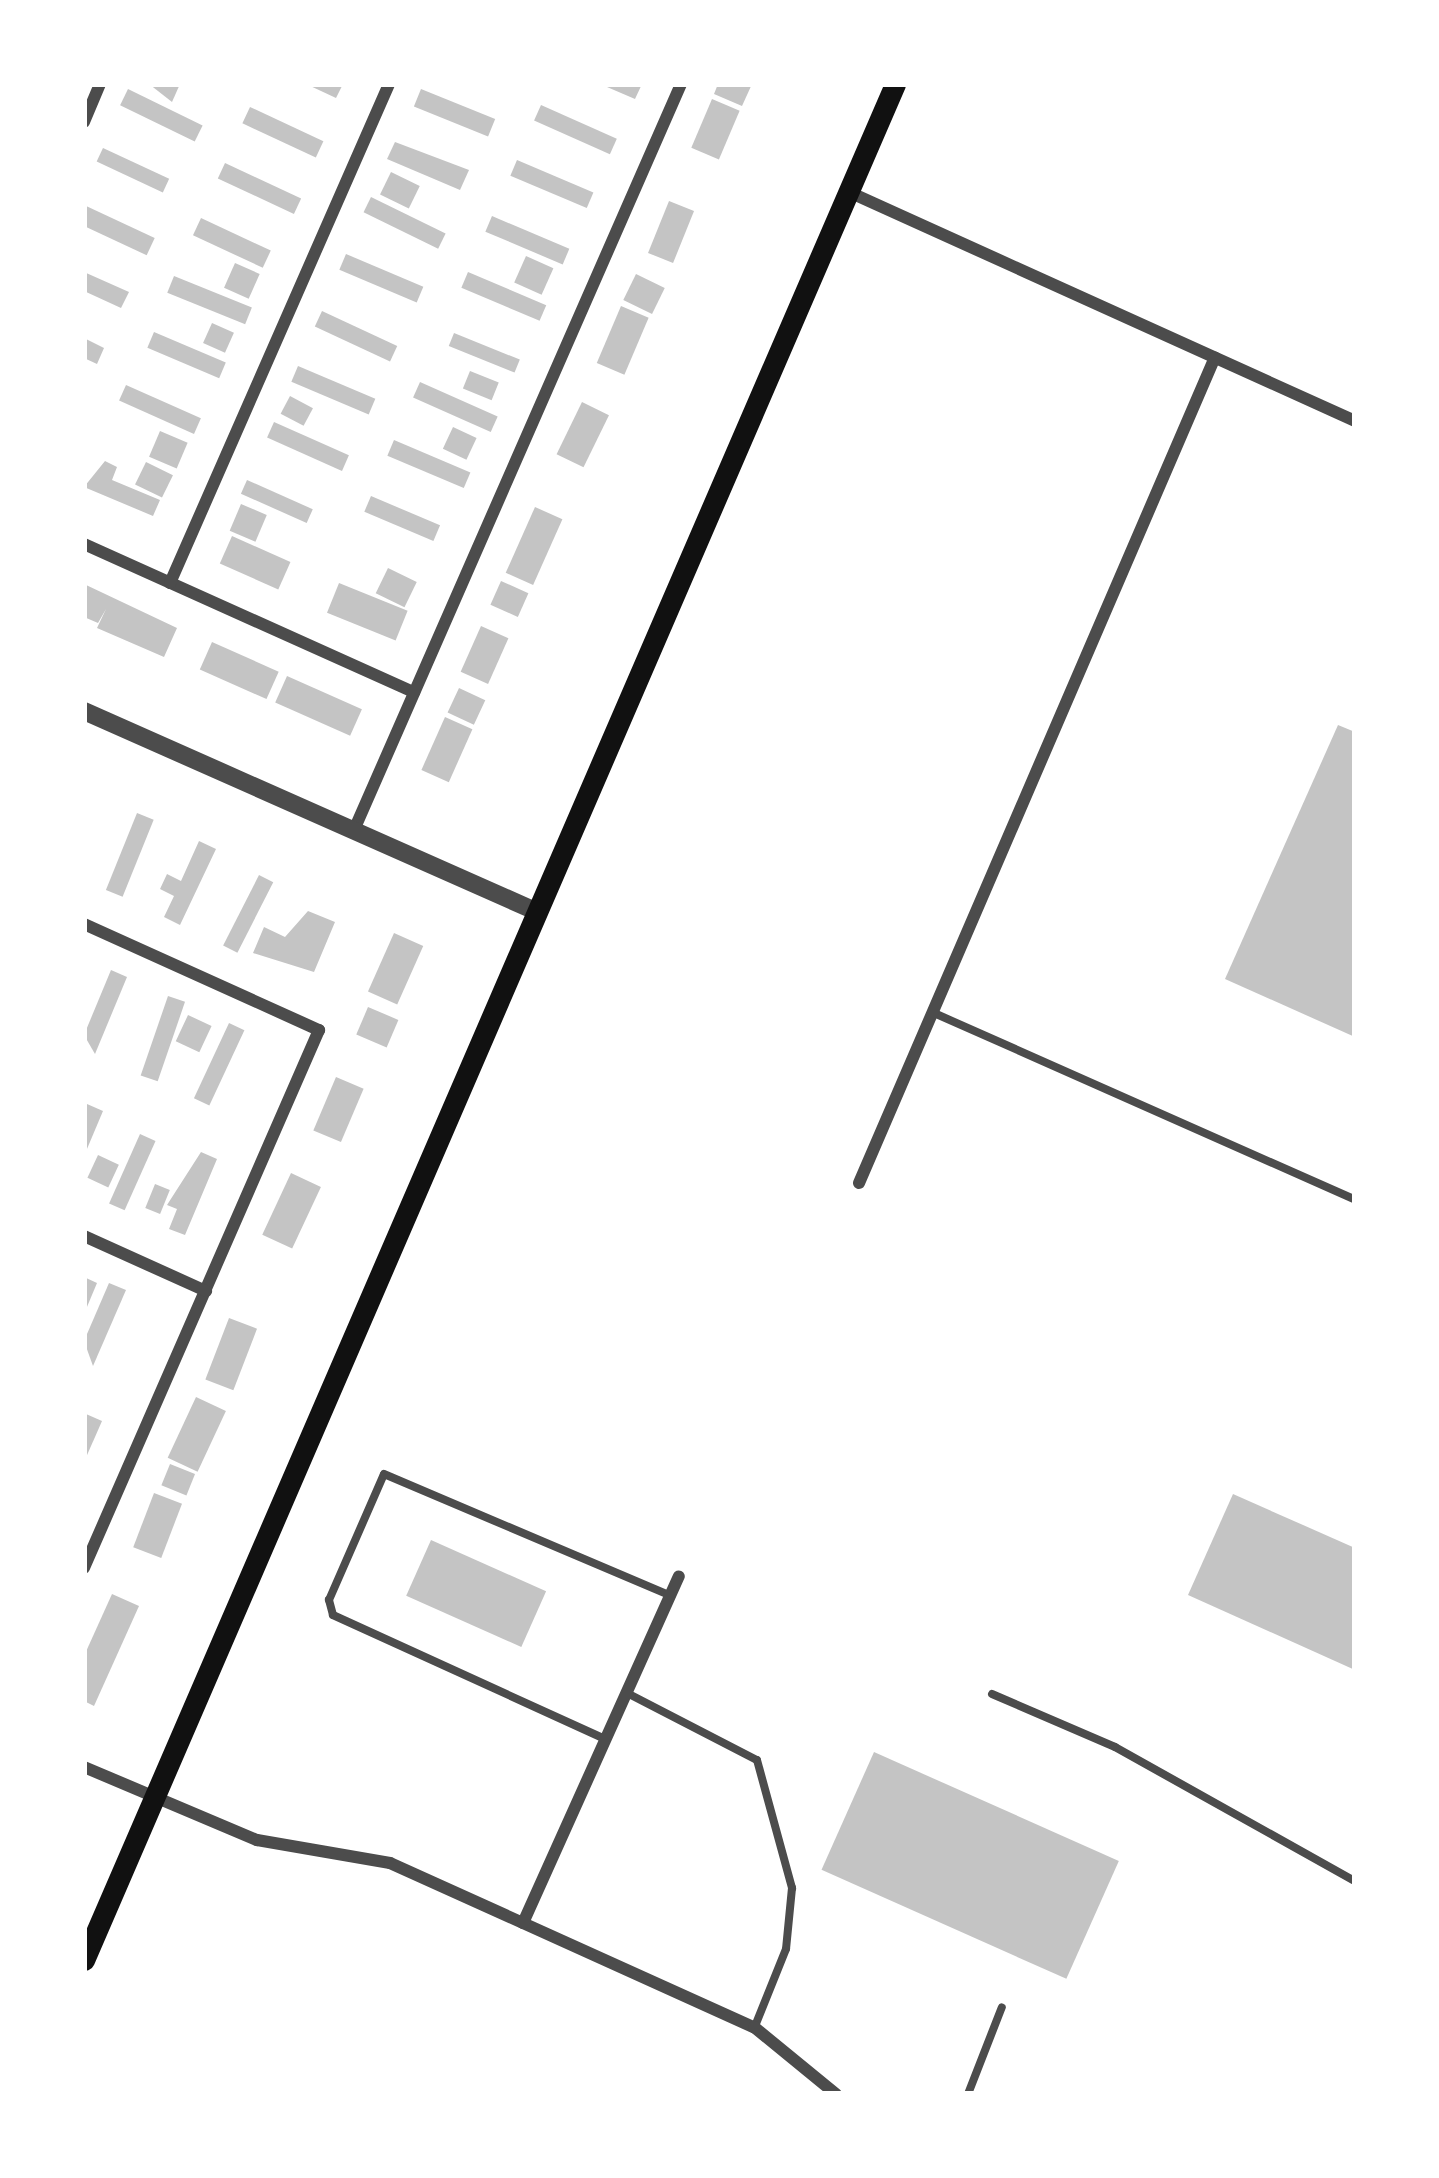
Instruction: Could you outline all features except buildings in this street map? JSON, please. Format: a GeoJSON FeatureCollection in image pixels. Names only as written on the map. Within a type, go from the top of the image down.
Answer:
{"type":"FeatureCollection","features":[{"type":"Feature","properties":{"kind":"main road"},"geometry":{"type":"LineString","coordinates":[[84,1960],[895,84]]}},
{"type":"Feature","properties":{"kind":"street"},"geometry":{"type":"LineString","coordinates":[[84,122],[100,84]]}},
{"type":"Feature","properties":{"kind":"street"},"geometry":{"type":"LineString","coordinates":[[170,583],[389,84]]}},
{"type":"Feature","properties":{"kind":"street"},"geometry":{"type":"LineString","coordinates":[[354,830],[681,84]]}},
{"type":"Feature","properties":{"kind":"street"},"geometry":{"type":"LineString","coordinates":[[849,192],[1355,421]]}},
{"type":"Feature","properties":{"kind":"street"},"geometry":{"type":"LineString","coordinates":[[859,1183],[1215,357]]}},
{"type":"Feature","properties":{"kind":"street"},"geometry":{"type":"LineString","coordinates":[[84,544],[414,692]]}},
{"type":"Feature","properties":{"kind":"street"},"geometry":{"type":"LineString","coordinates":[[84,711],[536,911]]}},
{"type":"Feature","properties":{"kind":"street"},"geometry":{"type":"LineString","coordinates":[[84,924],[319,1030],[88,1547],[84,1568]]}},
{"type":"Feature","properties":{"kind":"street"},"geometry":{"type":"LineString","coordinates":[[84,1236],[206,1291]]}},
{"type":"Feature","properties":{"kind":"street"},"geometry":{"type":"LineString","coordinates":[[524,1924],[680,1576]]}},
{"type":"Feature","properties":{"kind":"street"},"geometry":{"type":"LineString","coordinates":[[84,1767],[257,1840],[390,1863],[754,2027],[836,2094]]}},
{"type":"Feature","properties":{"kind":"lane"},"geometry":{"type":"LineString","coordinates":[[932,1012],[1355,1200]]}},
{"type":"Feature","properties":{"kind":"lane"},"geometry":{"type":"LineString","coordinates":[[606,1739],[333,1615],[328,1600],[384,1474],[671,1595]]}},
{"type":"Feature","properties":{"kind":"lane"},"geometry":{"type":"LineString","coordinates":[[627,1694],[757,1760],[792,1888],[786,1949],[754,2027]]}},
{"type":"Feature","properties":{"kind":"lane"},"geometry":{"type":"LineString","coordinates":[[992,1694],[1115,1747],[1355,1881]]}},
{"type":"Feature","properties":{"kind":"lane"},"geometry":{"type":"LineString","coordinates":[[968,2094],[1003,2007]]}}]}
